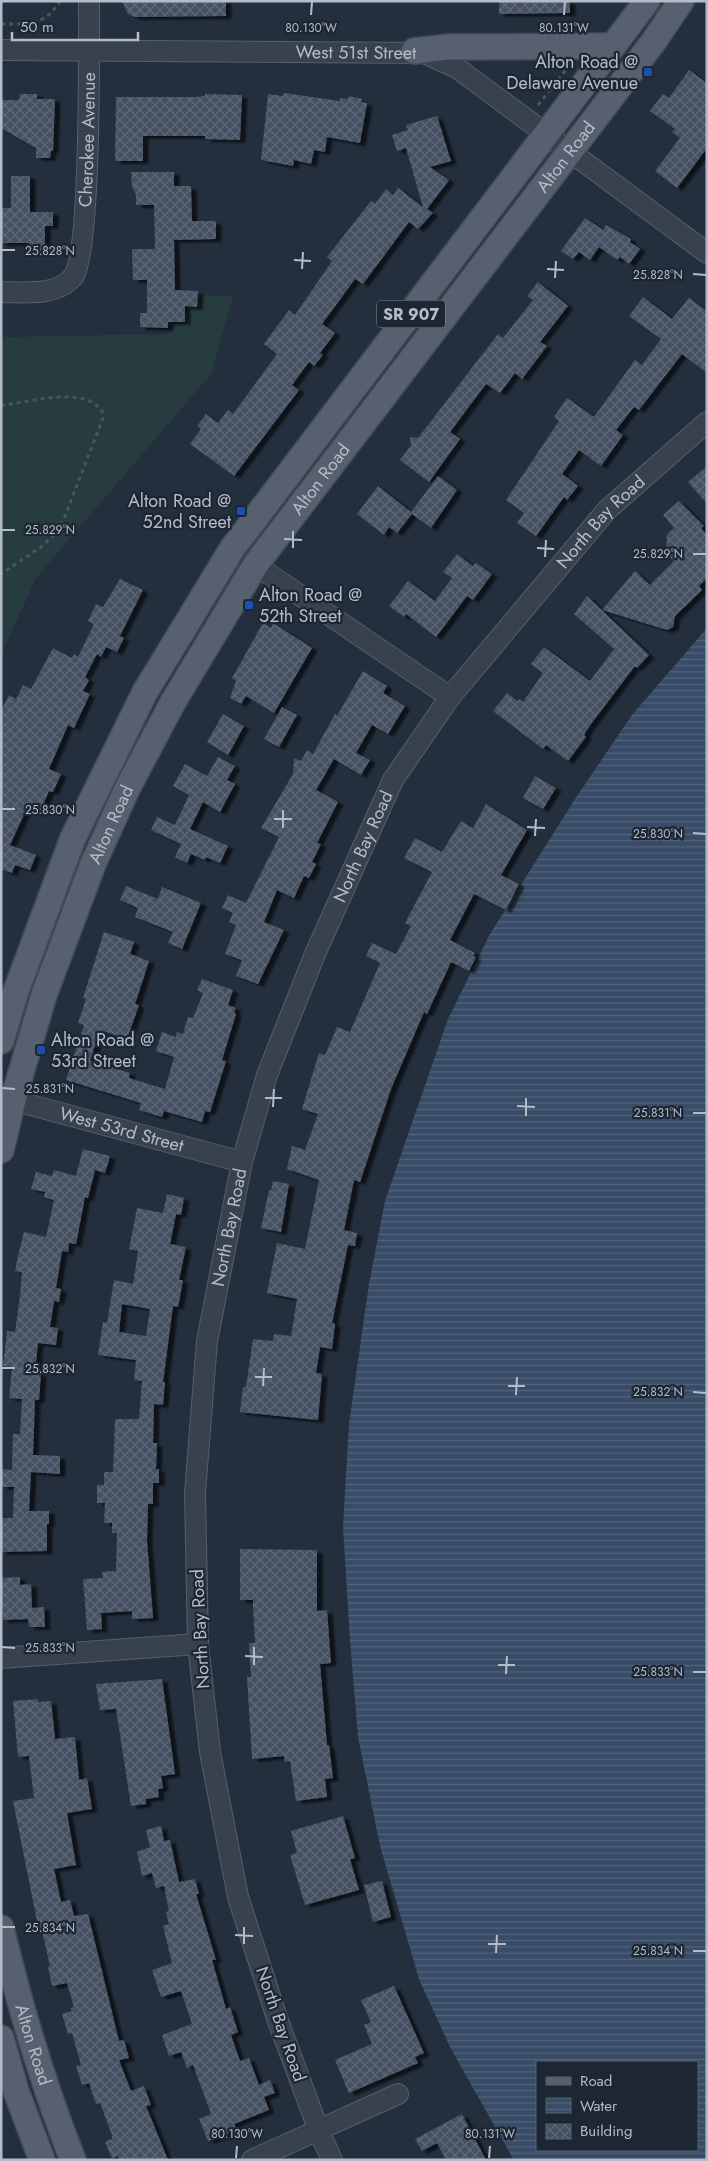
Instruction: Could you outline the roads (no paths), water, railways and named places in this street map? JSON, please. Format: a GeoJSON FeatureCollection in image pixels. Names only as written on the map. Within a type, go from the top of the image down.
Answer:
{"type":"FeatureCollection","features":[{"type":"Feature","properties":{"kind":"main road","name":"Alton Road"},"geometry":{"type":"LineString","coordinates":[[1,1150],[7,1099],[93,864],[127,789],[173,702],[256,564],[569,150],[654,41],[681,1]]}},
{"type":"Feature","properties":{"kind":"main road","name":"Alton Road"},"geometry":{"type":"LineString","coordinates":[[1,1041],[16,991],[73,838],[145,692],[232,549],[548,134],[640,6]]}},
{"type":"Feature","properties":{"kind":"main road"},"geometry":{"type":"LineString","coordinates":[[414,51],[449,46],[613,46]]}},
{"type":"Feature","properties":{"kind":"main road","name":"Alton Road"},"geometry":{"type":"LineString","coordinates":[[1,1928],[18,1995],[44,2081],[73,2160]]}},
{"type":"Feature","properties":{"kind":"main road","name":"Alton Road"},"geometry":{"type":"LineString","coordinates":[[1,2038],[16,2091],[42,2160]]}},
{"type":"Feature","properties":{"kind":"street","name":"Cherokee Avenue"},"geometry":{"type":"LineString","coordinates":[[1,292],[40,292],[60,288],[74,276],[80,257],[84,220],[88,1]]}},
{"type":"Feature","properties":{"kind":"street","name":"West 51st Street"},"geometry":{"type":"LineString","coordinates":[[1,50],[414,51],[432,55],[457,68],[707,254]]}},
{"type":"Feature","properties":{"kind":"street","name":"North Bay Road"},"geometry":{"type":"LineString","coordinates":[[332,2160],[319,2131],[278,2021],[238,1897],[210,1752],[198,1644],[195,1493],[207,1341],[242,1162],[267,1074],[315,954],[393,780],[450,697],[607,510],[707,422]]}},
{"type":"Feature","properties":{"kind":"street"},"geometry":{"type":"LineString","coordinates":[[232,549],[450,697]]}},
{"type":"Feature","properties":{"kind":"street","name":"West 53rd Street"},"geometry":{"type":"LineString","coordinates":[[7,1099],[242,1162]]}},
{"type":"Feature","properties":{"kind":"street"},"geometry":{"type":"LineString","coordinates":[[1,1658],[198,1644]]}},
{"type":"Feature","properties":{"kind":"street"},"geometry":{"type":"LineString","coordinates":[[252,2160],[398,2094]]}},
{"type":"Feature","properties":{"kind":"water"},"geometry":{"type":"Polygon","coordinates":[[[707,628],[707,2160],[514,2160],[451,2049],[419,1979],[380,1846],[358,1737],[343,1527],[349,1424],[369,1284],[385,1201],[448,1019],[490,934],[575,799],[632,715],[707,628]]]}},
{"type":"Feature","properties":{"kind":"place","name":"Alton Road @ Delaware Avenue"},"geometry":{"type":"Point","coordinates":[648,72]}},
{"type":"Feature","properties":{"kind":"place","name":"Alton Road @ 52nd Street"},"geometry":{"type":"Point","coordinates":[241,511]}},
{"type":"Feature","properties":{"kind":"place","name":"Alton Road @ 52th Street"},"geometry":{"type":"Point","coordinates":[249,605]}},
{"type":"Feature","properties":{"kind":"place","name":"Alton Road @ 53rd Street"},"geometry":{"type":"Point","coordinates":[41,1050]}}]}
